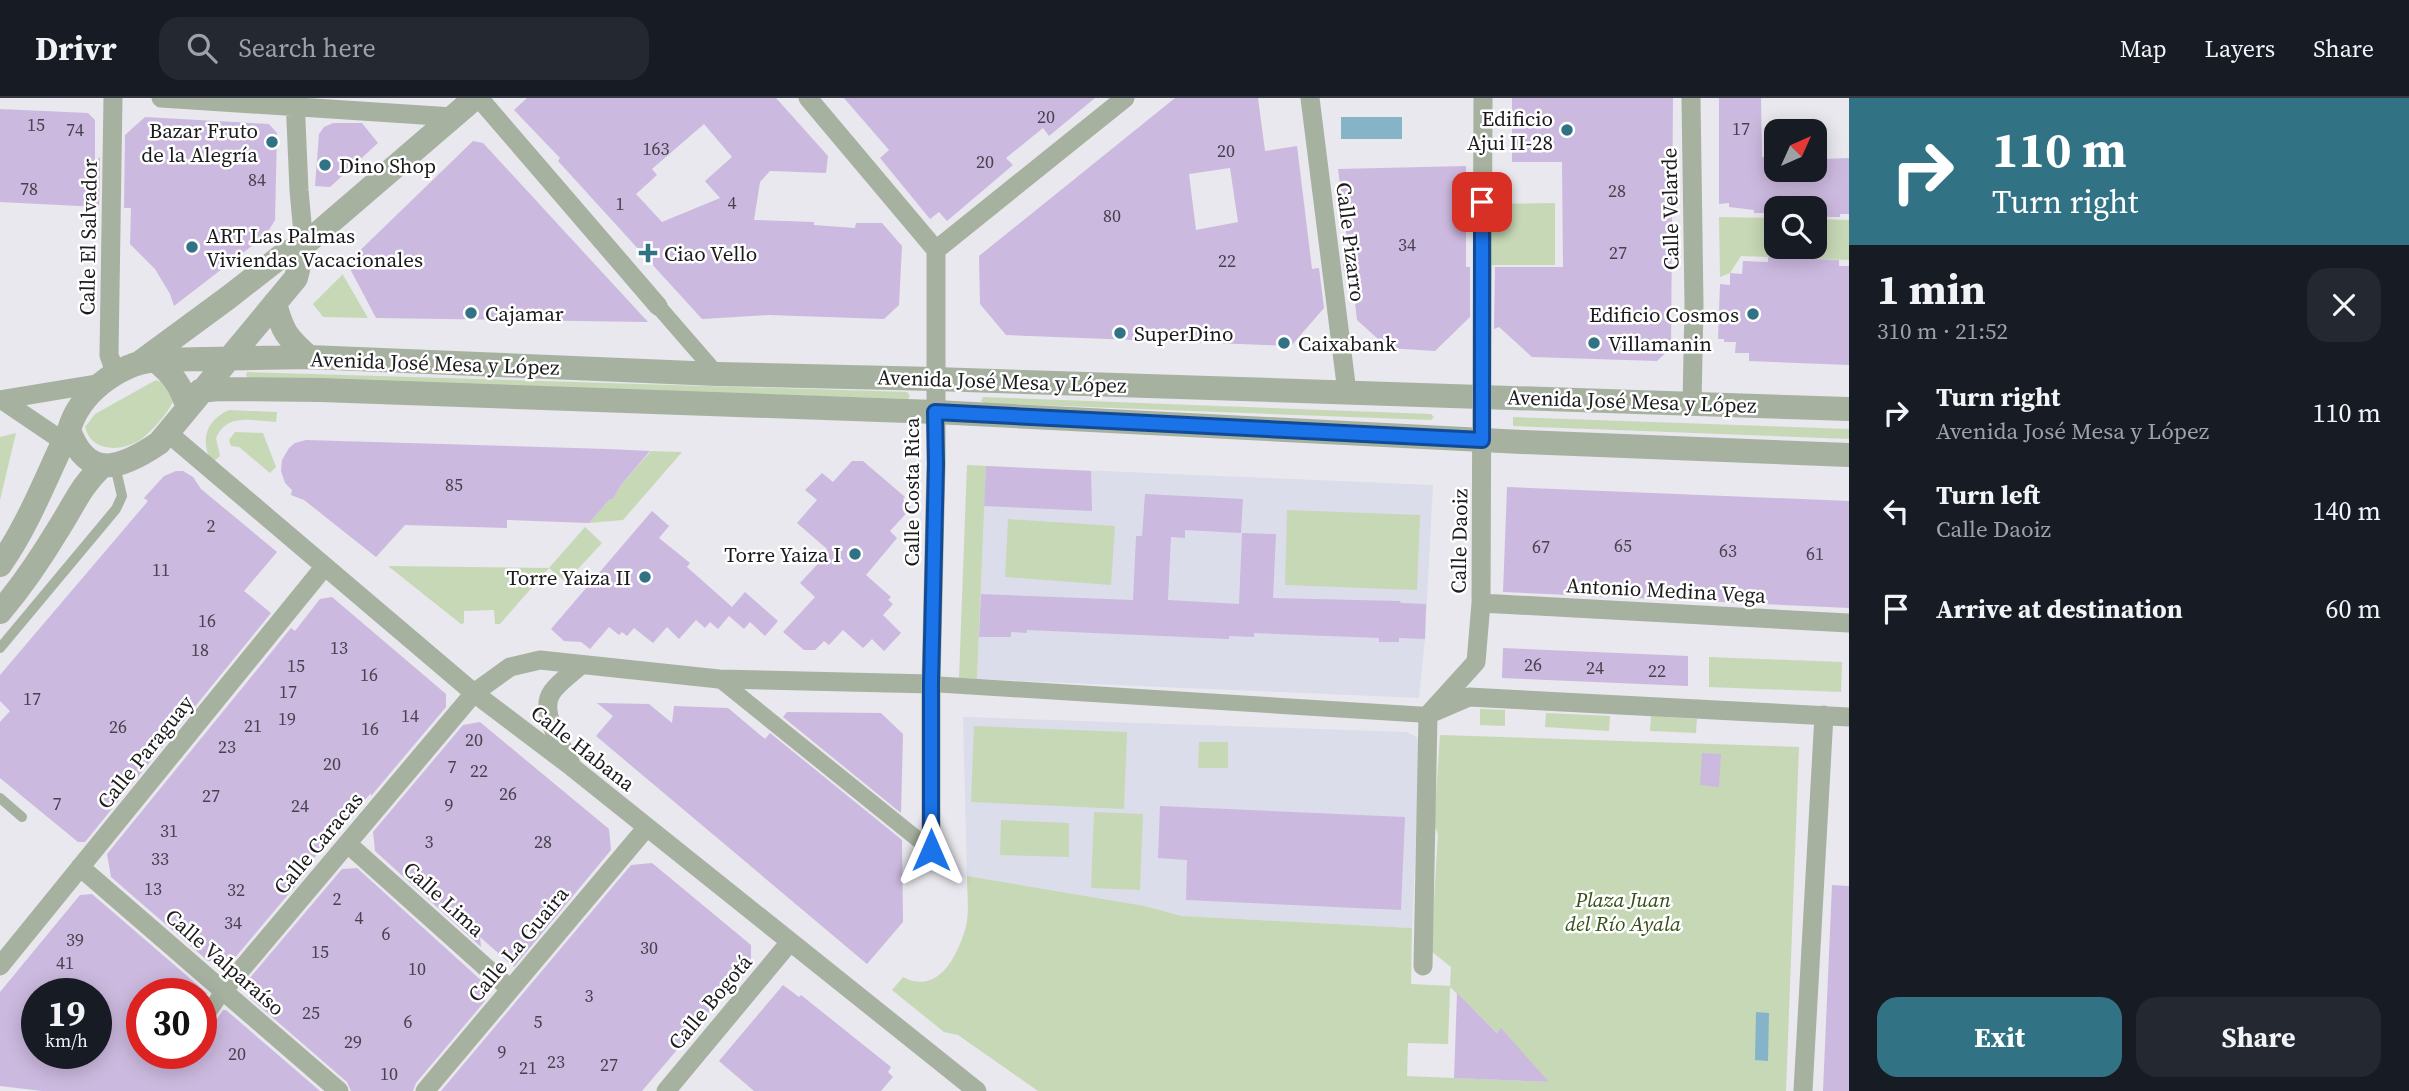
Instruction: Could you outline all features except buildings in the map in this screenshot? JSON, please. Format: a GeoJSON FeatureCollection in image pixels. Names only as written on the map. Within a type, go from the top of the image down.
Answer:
{"type":"FeatureCollection","features":[{"type":"Feature","properties":{"kind":"street","name":"Calle El Salvador"},"geometry":{"type":"LineString","coordinates":[[109,379],[113,98]]}},
{"type":"Feature","properties":{"kind":"street"},"geometry":{"type":"LineString","coordinates":[[161,98],[295,103],[453,117]]}},
{"type":"Feature","properties":{"kind":"street"},"geometry":{"type":"LineString","coordinates":[[1,400],[109,379],[148,361],[284,254],[304,245],[477,98],[717,374]]}},
{"type":"Feature","properties":{"kind":"street"},"geometry":{"type":"LineString","coordinates":[[808,98],[936,250],[1125,98]]}},
{"type":"Feature","properties":{"kind":"street","name":"Calle Pizarro"},"geometry":{"type":"LineString","coordinates":[[1310,98],[1347,392]]}},
{"type":"Feature","properties":{"kind":"street","name":"Calle Daoiz"},"geometry":{"type":"LineString","coordinates":[[1427,715],[1476,662],[1482,559],[1483,98]]}},
{"type":"Feature","properties":{"kind":"street","name":"Calle Velarde"},"geometry":{"type":"LineString","coordinates":[[1691,98],[1694,306],[1692,404]]}},
{"type":"Feature","properties":{"kind":"street"},"geometry":{"type":"LineString","coordinates":[[0,612],[25,583],[85,482],[108,466],[140,455],[168,433],[193,399],[296,278],[304,245],[295,103]]}},
{"type":"Feature","properties":{"kind":"street","name":"Calle Costa Rica"},"geometry":{"type":"LineString","coordinates":[[931,850],[936,250]]}},
{"type":"Feature","properties":{"kind":"street"},"geometry":{"type":"LineString","coordinates":[[275,303],[287,338],[309,357]]}},
{"type":"Feature","properties":{"kind":"street","name":"Avenida José Mesa y López"},"geometry":{"type":"LineString","coordinates":[[148,361],[309,357],[717,374],[1849,409]]}},
{"type":"Feature","properties":{"kind":"street"},"geometry":{"type":"LineString","coordinates":[[148,361],[173,375],[193,399]]}},
{"type":"Feature","properties":{"kind":"street"},"geometry":{"type":"LineString","coordinates":[[0,565],[69,441],[73,416],[82,402],[109,379]]}},
{"type":"Feature","properties":{"kind":"street","name":"Avenida José Mesa y López"},"geometry":{"type":"LineString","coordinates":[[193,399],[219,389],[321,390],[935,412],[1482,440],[1849,455]]}},
{"type":"Feature","properties":{"kind":"street"},"geometry":{"type":"LineString","coordinates":[[1,400],[108,466]]}},
{"type":"Feature","properties":{"kind":"street","name":"Calle Habana"},"geometry":{"type":"LineString","coordinates":[[168,433],[474,693],[572,767],[969,1089]]}},
{"type":"Feature","properties":{"kind":"street","name":"Calle Paraguay"},"geometry":{"type":"LineString","coordinates":[[0,966],[325,566]]}},
{"type":"Feature","properties":{"kind":"street","name":"Antonio Medina Vega"},"geometry":{"type":"LineString","coordinates":[[1481,603],[1849,622]]}},
{"type":"Feature","properties":{"kind":"street","name":"Calle Caracas"},"geometry":{"type":"LineString","coordinates":[[217,999],[474,693],[510,667],[540,660],[719,679],[931,684]]}},
{"type":"Feature","properties":{"kind":"street"},"geometry":{"type":"LineString","coordinates":[[572,767],[551,722],[547,703],[552,691],[581,665]]}},
{"type":"Feature","properties":{"kind":"street"},"geometry":{"type":"LineString","coordinates":[[719,679],[931,850]]}},
{"type":"Feature","properties":{"kind":"street"},"geometry":{"type":"LineString","coordinates":[[931,684],[1427,715],[1469,697],[1849,717]]}},
{"type":"Feature","properties":{"kind":"street"},"geometry":{"type":"LineString","coordinates":[[1423,965],[1427,715]]}},
{"type":"Feature","properties":{"kind":"street"},"geometry":{"type":"LineString","coordinates":[[1803,1091],[1824,715]]}},
{"type":"Feature","properties":{"kind":"street","name":"Calle La Guaira"},"geometry":{"type":"LineString","coordinates":[[425,1091],[647,827]]}},
{"type":"Feature","properties":{"kind":"street","name":"Calle Lima"},"geometry":{"type":"LineString","coordinates":[[348,844],[510,989]]}},
{"type":"Feature","properties":{"kind":"street","name":"Calle Valparaíso"},"geometry":{"type":"LineString","coordinates":[[80,867],[339,1091]]}},
{"type":"Feature","properties":{"kind":"street","name":"Calle Bogotá"},"geometry":{"type":"LineString","coordinates":[[666,1091],[790,942]]}},
{"type":"Feature","properties":{"kind":"lane"},"geometry":{"type":"LineString","coordinates":[[0,648],[116,509],[122,496],[108,466]]}},
{"type":"Feature","properties":{"kind":"lane"},"geometry":{"type":"LineString","coordinates":[[0,798],[22,817]]}},
{"type":"Feature","properties":{"kind":"shaded area"},"geometry":{"type":"Polygon","coordinates":[[[986,466],[1433,485],[1425,639],[1419,698],[977,679],[986,466]]]}},
{"type":"Feature","properties":{"kind":"shaded area"},"geometry":{"type":"Polygon","coordinates":[[[963,717],[1407,732],[1417,737],[1420,747],[1412,928],[1182,916],[1145,906],[967,876],[963,717]]]}},
{"type":"Feature","properties":{"kind":"green space"},"geometry":{"type":"Polygon","coordinates":[[[1555,203],[1555,265],[1485,265],[1485,204],[1555,203]]]}},
{"type":"Feature","properties":{"kind":"green space"},"geometry":{"type":"Polygon","coordinates":[[[1719,217],[1764,218],[1764,257],[1741,256],[1730,273],[1720,277],[1719,217]]]}},
{"type":"Feature","properties":{"kind":"green space"},"geometry":{"type":"Polygon","coordinates":[[[1827,219],[1849,220],[1849,260],[1822,259],[1827,259],[1827,219]]]}},
{"type":"Feature","properties":{"kind":"green space"},"geometry":{"type":"Polygon","coordinates":[[[343,274],[368,318],[323,317],[313,304],[343,274]]]}},
{"type":"Feature","properties":{"kind":"green space"},"geometry":{"type":"Polygon","coordinates":[[[247,372],[907,392],[910,396],[908,399],[249,378],[246,376],[247,372]]]}},
{"type":"Feature","properties":{"kind":"green space"},"geometry":{"type":"Polygon","coordinates":[[[156,380],[169,386],[173,402],[144,437],[119,448],[110,448],[94,442],[85,427],[95,414],[156,380]]]}},
{"type":"Feature","properties":{"kind":"green space"},"geometry":{"type":"Polygon","coordinates":[[[983,397],[1431,414],[1434,417],[1431,420],[984,403],[981,401],[983,397]]]}},
{"type":"Feature","properties":{"kind":"green space"},"geometry":{"type":"Polygon","coordinates":[[[229,410],[277,412],[276,422],[242,420],[227,424],[216,438],[220,456],[212,463],[206,447],[207,432],[215,420],[229,410]]]}},
{"type":"Feature","properties":{"kind":"green space"},"geometry":{"type":"Polygon","coordinates":[[[1513,417],[1849,429],[1849,439],[1513,426],[1513,417]]]}},
{"type":"Feature","properties":{"kind":"green space"},"geometry":{"type":"Polygon","coordinates":[[[235,432],[263,433],[276,467],[270,473],[239,447],[231,446],[229,440],[235,432]]]}},
{"type":"Feature","properties":{"kind":"green space"},"geometry":{"type":"Polygon","coordinates":[[[16,433],[0,500],[0,437],[16,433]]]}},
{"type":"Feature","properties":{"kind":"green space"},"geometry":{"type":"Polygon","coordinates":[[[651,451],[682,452],[623,520],[589,523],[610,499],[613,499],[621,485],[651,451]]]}},
{"type":"Feature","properties":{"kind":"green space"},"geometry":{"type":"Polygon","coordinates":[[[967,465],[986,466],[977,679],[959,678],[967,465]]]}},
{"type":"Feature","properties":{"kind":"green space"},"geometry":{"type":"Polygon","coordinates":[[[1287,510],[1420,515],[1417,590],[1285,585],[1287,510]]]}},
{"type":"Feature","properties":{"kind":"green space"},"geometry":{"type":"Polygon","coordinates":[[[1008,519],[1115,526],[1111,585],[1005,577],[1008,519]]]}},
{"type":"Feature","properties":{"kind":"green space"},"geometry":{"type":"Polygon","coordinates":[[[585,527],[602,543],[566,582],[549,568],[585,527]]]}},
{"type":"Feature","properties":{"kind":"green space"},"geometry":{"type":"Polygon","coordinates":[[[388,566],[549,568],[500,624],[495,624],[494,610],[464,611],[464,623],[461,624],[388,566]]]}},
{"type":"Feature","properties":{"kind":"green space"},"geometry":{"type":"Polygon","coordinates":[[[1709,657],[1842,662],[1841,692],[1709,687],[1709,657]]]}},
{"type":"Feature","properties":{"kind":"green space"},"geometry":{"type":"Polygon","coordinates":[[[1480,709],[1505,710],[1505,726],[1480,725],[1480,709]]]}},
{"type":"Feature","properties":{"kind":"green space"},"geometry":{"type":"Polygon","coordinates":[[[1546,713],[1610,716],[1609,731],[1545,727],[1546,713]]]}},
{"type":"Feature","properties":{"kind":"green space"},"geometry":{"type":"Polygon","coordinates":[[[1651,716],[1697,719],[1696,733],[1650,731],[1651,716]]]}},
{"type":"Feature","properties":{"kind":"green space"},"geometry":{"type":"Polygon","coordinates":[[[974,726],[1127,732],[1124,809],[971,802],[974,726]]]}},
{"type":"Feature","properties":{"kind":"green space","name":"Plaza Juan del Río Ayala"},"geometry":{"type":"Polygon","coordinates":[[[1440,735],[1799,747],[1786,1091],[1038,1091],[958,1035],[944,1032],[892,990],[903,977],[915,981],[935,978],[950,962],[967,924],[967,876],[1145,906],[1182,916],[1412,928],[1411,984],[1450,986],[1451,967],[1431,951],[1438,834],[1434,825],[1440,735]],[[1450,987],[1448,1044],[1408,1043],[1407,1076],[1548,1082],[1450,987]]]}},
{"type":"Feature","properties":{"kind":"green space"},"geometry":{"type":"Polygon","coordinates":[[[1199,742],[1228,742],[1228,768],[1198,768],[1199,742]]]}},
{"type":"Feature","properties":{"kind":"green space"},"geometry":{"type":"Polygon","coordinates":[[[1094,812],[1143,814],[1140,890],[1091,888],[1094,812]]]}},
{"type":"Feature","properties":{"kind":"green space"},"geometry":{"type":"Polygon","coordinates":[[[1001,820],[1069,823],[1069,857],[1000,855],[1001,820]]]}},
{"type":"Feature","properties":{"kind":"water"},"geometry":{"type":"Polygon","coordinates":[[[1341,117],[1402,117],[1402,139],[1341,139],[1341,117]]]}},
{"type":"Feature","properties":{"kind":"water"},"geometry":{"type":"Polygon","coordinates":[[[1756,1012],[1769,1013],[1768,1061],[1755,1060],[1756,1012]]]}},
{"type":"Feature","properties":{"kind":"place","name":"Edificio Ajui II-28"},"geometry":{"type":"Point","coordinates":[1567,130]}},
{"type":"Feature","properties":{"kind":"place","name":"Bazar Fruto de la Alegría"},"geometry":{"type":"Point","coordinates":[272,142]}},
{"type":"Feature","properties":{"kind":"place","name":"Dino Shop"},"geometry":{"type":"Point","coordinates":[325,165]}},
{"type":"Feature","properties":{"kind":"place","name":"ART Las Palmas Viviendas Vacacionales"},"geometry":{"type":"Point","coordinates":[192,247]}},
{"type":"Feature","properties":{"kind":"place","name":"Ciao Vello"},"geometry":{"type":"Point","coordinates":[648,253]}},
{"type":"Feature","properties":{"kind":"place","name":"Cajamar"},"geometry":{"type":"Point","coordinates":[471,313]}},
{"type":"Feature","properties":{"kind":"place","name":"Edificio Cosmos"},"geometry":{"type":"Point","coordinates":[1753,314]}},
{"type":"Feature","properties":{"kind":"place","name":"SuperDino"},"geometry":{"type":"Point","coordinates":[1120,333]}},
{"type":"Feature","properties":{"kind":"place","name":"Caixabank"},"geometry":{"type":"Point","coordinates":[1284,343]}},
{"type":"Feature","properties":{"kind":"place","name":"Villamanin"},"geometry":{"type":"Point","coordinates":[1594,343]}},
{"type":"Feature","properties":{"kind":"place","name":"Torre Yaiza I"},"geometry":{"type":"Point","coordinates":[855,554]}},
{"type":"Feature","properties":{"kind":"place","name":"Torre Yaiza II"},"geometry":{"type":"Point","coordinates":[645,577]}},
{"type":"Feature","properties":{"kind":"route"},"geometry":{"type":"LineString","coordinates":[[931,850],[935,412],[1482,440],[1482,202]]}}]}
